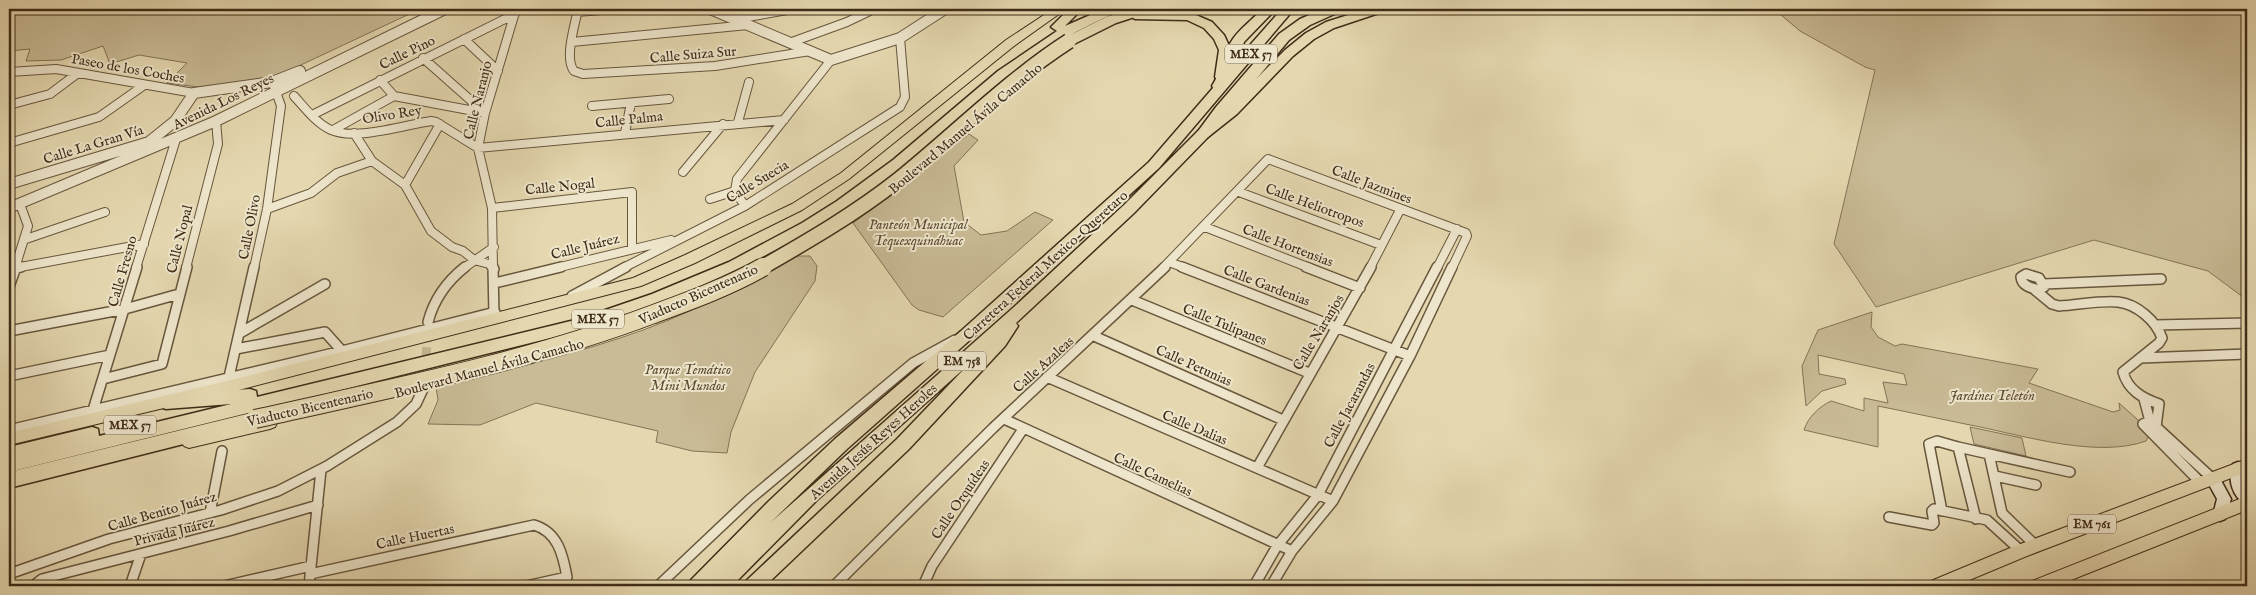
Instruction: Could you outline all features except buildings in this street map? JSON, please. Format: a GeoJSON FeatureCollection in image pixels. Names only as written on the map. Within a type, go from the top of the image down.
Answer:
{"type":"FeatureCollection","features":[{"type":"Feature","properties":{"kind":"highway"},"geometry":{"type":"LineString","coordinates":[[1057,14],[1076,9]]}},
{"type":"Feature","properties":{"kind":"highway","name":"Boulevard Manuel Ávila Camacho"},"geometry":{"type":"LineString","coordinates":[[9,454],[577,316],[642,296],[701,272],[802,220],[867,177],[1011,58],[1057,14],[1094,9]]}},
{"type":"Feature","properties":{"kind":"highway","name":"Boulevard Manuel Ávila Camacho"},"geometry":{"type":"LineString","coordinates":[[9,465],[411,368],[579,325],[670,294],[742,261],[852,198],[965,108],[1017,63],[1070,29],[1114,9]]}},
{"type":"Feature","properties":{"kind":"highway"},"geometry":{"type":"LineString","coordinates":[[1271,52],[1282,34],[1308,14],[1308,9]]}},
{"type":"Feature","properties":{"kind":"highway"},"geometry":{"type":"LineString","coordinates":[[1203,134],[1220,110],[1291,31],[1315,16],[1334,9]]}},
{"type":"Feature","properties":{"kind":"highway"},"geometry":{"type":"LineString","coordinates":[[1203,134],[1232,111],[1289,53],[1310,36],[1330,25],[1378,9]]}},
{"type":"Feature","properties":{"kind":"highway"},"geometry":{"type":"LineString","coordinates":[[1218,89],[1228,74],[1238,39],[1266,10]]}},
{"type":"Feature","properties":{"kind":"highway","name":"Carretera Federal Mexico-Queretaro"},"geometry":{"type":"LineString","coordinates":[[697,586],[775,506],[841,444],[966,335],[1145,174],[1286,11]]}},
{"type":"Feature","properties":{"kind":"highway"},"geometry":{"type":"LineString","coordinates":[[1140,12],[1189,16],[1208,25],[1220,38],[1225,50],[1218,89]]}},
{"type":"Feature","properties":{"kind":"highway","name":"Viaducto Bicentenario"},"geometry":{"type":"LineString","coordinates":[[9,480],[255,419],[396,387],[580,340],[668,310],[708,293],[799,247],[854,212],[910,169],[1016,79],[1051,52],[1104,23],[1140,12]]}},
{"type":"Feature","properties":{"kind":"highway"},"geometry":{"type":"LineString","coordinates":[[953,142],[965,108]]}},
{"type":"Feature","properties":{"kind":"highway","name":"Avenida Jesús Reyes Heroles"},"geometry":{"type":"LineString","coordinates":[[720,586],[811,495],[1019,311],[1129,209],[1203,134]]}},
{"type":"Feature","properties":{"kind":"highway"},"geometry":{"type":"LineString","coordinates":[[742,261],[802,250]]}},
{"type":"Feature","properties":{"kind":"highway"},"geometry":{"type":"LineString","coordinates":[[753,586],[903,444],[1000,342],[1019,311]]}},
{"type":"Feature","properties":{"kind":"highway"},"geometry":{"type":"LineString","coordinates":[[362,401],[411,368]]}},
{"type":"Feature","properties":{"kind":"highway"},"geometry":{"type":"LineString","coordinates":[[166,402],[250,396]]}},
{"type":"Feature","properties":{"kind":"main road","name":"Boulevard Manuel Ávila Camacho"},"geometry":{"type":"LineString","coordinates":[[9,487],[535,357],[634,327],[741,282],[802,250],[870,206],[953,142],[1021,80],[1048,59],[1086,36],[1140,12],[1153,9]]}},
{"type":"Feature","properties":{"kind":"main road","name":"Boulevard Manuel Ávila Camacho"},"geometry":{"type":"LineString","coordinates":[[9,439],[166,402],[494,316],[559,303],[636,282],[690,259],[797,207],[845,176],[1010,43],[1057,14]]}},
{"type":"Feature","properties":{"kind":"main road","name":"EM 761"},"geometry":{"type":"LineString","coordinates":[[1938,586],[2028,548],[2243,466]]}},
{"type":"Feature","properties":{"kind":"main road"},"geometry":{"type":"LineString","coordinates":[[2243,466],[2238,486],[2247,498]]}},
{"type":"Feature","properties":{"kind":"main road"},"geometry":{"type":"LineString","coordinates":[[2207,481],[2224,499],[2220,514]]}},
{"type":"Feature","properties":{"kind":"main road","name":"EM 761"},"geometry":{"type":"LineString","coordinates":[[2038,586],[2247,503]]}},
{"type":"Feature","properties":{"kind":"street","name":"Avenida Los Reyes"},"geometry":{"type":"LineString","coordinates":[[9,208],[216,121],[289,76],[431,9]]}},
{"type":"Feature","properties":{"kind":"street","name":"Avenida Los Reyes"},"geometry":{"type":"LineString","coordinates":[[274,86],[445,9]]}},
{"type":"Feature","properties":{"kind":"street"},"geometry":{"type":"LineString","coordinates":[[614,9],[577,11],[572,42],[748,25]]}},
{"type":"Feature","properties":{"kind":"street"},"geometry":{"type":"LineString","coordinates":[[710,9],[831,60]]}},
{"type":"Feature","properties":{"kind":"street"},"geometry":{"type":"LineString","coordinates":[[737,19],[793,9]]}},
{"type":"Feature","properties":{"kind":"street"},"geometry":{"type":"LineString","coordinates":[[792,42],[847,22],[874,9]]}},
{"type":"Feature","properties":{"kind":"street"},"geometry":{"type":"LineString","coordinates":[[734,191],[738,179],[831,60],[900,38],[944,9]]}},
{"type":"Feature","properties":{"kind":"street","name":"Calle Pino"},"geometry":{"type":"LineString","coordinates":[[312,115],[516,11]]}},
{"type":"Feature","properties":{"kind":"street","name":"Calle Naranjo"},"geometry":{"type":"LineString","coordinates":[[494,316],[495,283],[492,208],[478,148],[485,113],[516,11]]}},
{"type":"Feature","properties":{"kind":"street","name":"Calle Suecia"},"geometry":{"type":"LineString","coordinates":[[559,303],[681,237],[745,206],[900,107],[905,97],[900,38]]}},
{"type":"Feature","properties":{"kind":"street"},"geometry":{"type":"LineString","coordinates":[[464,39],[498,71]]}},
{"type":"Feature","properties":{"kind":"street","name":"Calle Suiza Sur"},"geometry":{"type":"LineString","coordinates":[[572,42],[570,66],[577,72],[590,75],[714,66],[811,51]]}},
{"type":"Feature","properties":{"kind":"street"},"geometry":{"type":"LineString","coordinates":[[423,58],[485,113]]}},
{"type":"Feature","properties":{"kind":"street","name":"Paseo de los Coches"},"geometry":{"type":"LineString","coordinates":[[9,72],[44,69],[194,93],[274,86]]}},
{"type":"Feature","properties":{"kind":"street"},"geometry":{"type":"LineString","coordinates":[[9,105],[50,94],[78,73]]}},
{"type":"Feature","properties":{"kind":"street"},"geometry":{"type":"LineString","coordinates":[[380,80],[394,96],[485,113]]}},
{"type":"Feature","properties":{"kind":"street"},"geometry":{"type":"LineString","coordinates":[[738,122],[749,82]]}},
{"type":"Feature","properties":{"kind":"street"},"geometry":{"type":"LineString","coordinates":[[9,142],[99,117],[143,86]]}},
{"type":"Feature","properties":{"kind":"street","name":"Calle Olivo"},"geometry":{"type":"LineString","coordinates":[[230,377],[267,209],[281,113],[274,86]]}},
{"type":"Feature","properties":{"kind":"street","name":"Calle La Gran Vía"},"geometry":{"type":"LineString","coordinates":[[9,184],[149,142],[167,131],[194,93]]}},
{"type":"Feature","properties":{"kind":"street"},"geometry":{"type":"LineString","coordinates":[[294,96],[312,115],[333,131],[394,96]]}},
{"type":"Feature","properties":{"kind":"street"},"geometry":{"type":"LineString","coordinates":[[592,106],[669,100]]}},
{"type":"Feature","properties":{"kind":"street"},"geometry":{"type":"LineString","coordinates":[[625,133],[631,103]]}},
{"type":"Feature","properties":{"kind":"street","name":"Calle Palma"},"geometry":{"type":"LineString","coordinates":[[478,148],[738,122],[784,120]]}},
{"type":"Feature","properties":{"kind":"street","name":"Calle Nopal"},"geometry":{"type":"LineString","coordinates":[[162,364],[218,144],[216,121]]}},
{"type":"Feature","properties":{"kind":"street","name":"Olivo Rey"},"geometry":{"type":"LineString","coordinates":[[333,131],[354,133],[431,121],[440,124],[478,148]]}},
{"type":"Feature","properties":{"kind":"street"},"geometry":{"type":"LineString","coordinates":[[405,185],[440,124]]}},
{"type":"Feature","properties":{"kind":"street"},"geometry":{"type":"LineString","coordinates":[[683,172],[723,124]]}},
{"type":"Feature","properties":{"kind":"street"},"geometry":{"type":"LineString","coordinates":[[354,133],[372,161],[405,185],[431,231],[452,247],[463,251],[474,260],[489,264],[494,269]]}},
{"type":"Feature","properties":{"kind":"street","name":"Calle Fresno"},"geometry":{"type":"LineString","coordinates":[[93,410],[176,139]]}},
{"type":"Feature","properties":{"kind":"street","name":"Calle Azaleas"},"geometry":{"type":"LineString","coordinates":[[834,586],[1047,377],[1132,300],[1239,192],[1268,159]]}},
{"type":"Feature","properties":{"kind":"street","name":"Calle Jazmines"},"geometry":{"type":"LineString","coordinates":[[1268,159],[1467,234],[1410,356]]}},
{"type":"Feature","properties":{"kind":"street"},"geometry":{"type":"LineString","coordinates":[[267,209],[311,193],[337,173],[372,161]]}},
{"type":"Feature","properties":{"kind":"street"},"geometry":{"type":"LineString","coordinates":[[734,191],[745,206]]}},
{"type":"Feature","properties":{"kind":"street"},"geometry":{"type":"LineString","coordinates":[[710,199],[734,191]]}},
{"type":"Feature","properties":{"kind":"street","name":"Calle Nogal"},"geometry":{"type":"LineString","coordinates":[[492,208],[632,192],[632,248]]}},
{"type":"Feature","properties":{"kind":"street","name":"Calle Heliotropos"},"geometry":{"type":"LineString","coordinates":[[1239,192],[1381,245]]}},
{"type":"Feature","properties":{"kind":"street"},"geometry":{"type":"LineString","coordinates":[[9,287],[26,239],[28,226],[20,204]]}},
{"type":"Feature","properties":{"kind":"street","name":"Calle Naranjos"},"geometry":{"type":"LineString","coordinates":[[1257,468],[1309,373],[1360,288],[1400,210]]}},
{"type":"Feature","properties":{"kind":"street"},"geometry":{"type":"LineString","coordinates":[[26,239],[105,212]]}},
{"type":"Feature","properties":{"kind":"street","name":"Calle Hortensias"},"geometry":{"type":"LineString","coordinates":[[1205,227],[1360,288]]}},
{"type":"Feature","properties":{"kind":"street","name":"Calle Jacarandas"},"geometry":{"type":"LineString","coordinates":[[1254,586],[1278,546],[1318,495],[1457,229]]}},
{"type":"Feature","properties":{"kind":"street","name":"Calle Juárez"},"geometry":{"type":"LineString","coordinates":[[495,283],[681,237]]}},
{"type":"Feature","properties":{"kind":"street"},"geometry":{"type":"LineString","coordinates":[[15,268],[144,244]]}},
{"type":"Feature","properties":{"kind":"street"},"geometry":{"type":"LineString","coordinates":[[428,322],[430,311],[439,294],[456,275],[494,247]]}},
{"type":"Feature","properties":{"kind":"street","name":"Calle Gardenias"},"geometry":{"type":"LineString","coordinates":[[1170,262],[1410,356]]}},
{"type":"Feature","properties":{"kind":"street"},"geometry":{"type":"LineString","coordinates":[[2151,426],[2159,404],[2144,399],[2128,385],[2123,372],[2160,344],[2162,338],[2156,325],[2125,304],[2118,302],[2059,306],[2052,304],[2021,280],[2023,275],[2035,275],[2044,284],[2161,279]]}},
{"type":"Feature","properties":{"kind":"street"},"geometry":{"type":"LineString","coordinates":[[240,332],[326,284]]}},
{"type":"Feature","properties":{"kind":"street"},"geometry":{"type":"LineString","coordinates":[[2035,290],[2042,289],[2044,284]]}},
{"type":"Feature","properties":{"kind":"street"},"geometry":{"type":"LineString","coordinates":[[9,331],[125,309],[179,294]]}},
{"type":"Feature","properties":{"kind":"street","name":"Calle Tulipanes"},"geometry":{"type":"LineString","coordinates":[[1132,300],[1309,373]]}},
{"type":"Feature","properties":{"kind":"street","name":"Boulevard Manuel Ávila Camacho"},"geometry":{"type":"LineString","coordinates":[[9,430],[494,316]]}},
{"type":"Feature","properties":{"kind":"street"},"geometry":{"type":"LineString","coordinates":[[2156,325],[2247,323]]}},
{"type":"Feature","properties":{"kind":"street"},"geometry":{"type":"LineString","coordinates":[[236,349],[325,332],[342,351]]}},
{"type":"Feature","properties":{"kind":"street"},"geometry":{"type":"LineString","coordinates":[[658,586],[749,500],[913,363],[966,335]]}},
{"type":"Feature","properties":{"kind":"street","name":"Calle Petunias"},"geometry":{"type":"LineString","coordinates":[[1094,336],[1284,420]]}},
{"type":"Feature","properties":{"kind":"street"},"geometry":{"type":"LineString","coordinates":[[2140,358],[2247,354]]}},
{"type":"Feature","properties":{"kind":"street"},"geometry":{"type":"LineString","coordinates":[[9,376],[110,355]]}},
{"type":"Feature","properties":{"kind":"street"},"geometry":{"type":"LineString","coordinates":[[1272,586],[1292,551],[1333,501],[1410,356]]}},
{"type":"Feature","properties":{"kind":"street"},"geometry":{"type":"LineString","coordinates":[[102,380],[162,364]]}},
{"type":"Feature","properties":{"kind":"street","name":"Calle Dalias"},"geometry":{"type":"LineString","coordinates":[[1047,377],[1333,501]]}},
{"type":"Feature","properties":{"kind":"street","name":"Calle Benito Juárez"},"geometry":{"type":"LineString","coordinates":[[9,574],[38,566],[123,535],[210,513],[277,491],[321,470],[405,416],[419,400],[424,387]]}},
{"type":"Feature","properties":{"kind":"street"},"geometry":{"type":"LineString","coordinates":[[2144,399],[2151,426],[2207,481]]}},
{"type":"Feature","properties":{"kind":"street","name":"Calle Camelias"},"geometry":{"type":"LineString","coordinates":[[1004,419],[1292,551]]}},
{"type":"Feature","properties":{"kind":"street","name":"Calle Orquídeas"},"geometry":{"type":"LineString","coordinates":[[923,586],[932,566],[1023,429]]}},
{"type":"Feature","properties":{"kind":"street"},"geometry":{"type":"LineString","coordinates":[[1942,511],[1929,444],[1936,441],[2070,472]]}},
{"type":"Feature","properties":{"kind":"street"},"geometry":{"type":"LineString","coordinates":[[1958,447],[1976,518]]}},
{"type":"Feature","properties":{"kind":"street"},"geometry":{"type":"LineString","coordinates":[[210,513],[222,451]]}},
{"type":"Feature","properties":{"kind":"street"},"geometry":{"type":"LineString","coordinates":[[1989,454],[2004,516],[2028,548]]}},
{"type":"Feature","properties":{"kind":"street"},"geometry":{"type":"LineString","coordinates":[[308,586],[321,470]]}},
{"type":"Feature","properties":{"kind":"street"},"geometry":{"type":"LineString","coordinates":[[1994,476],[2036,484]]}},
{"type":"Feature","properties":{"kind":"street","name":"Privada Juárez"},"geometry":{"type":"LineString","coordinates":[[34,584],[318,505]]}},
{"type":"Feature","properties":{"kind":"street"},"geometry":{"type":"LineString","coordinates":[[1889,517],[1932,525],[1934,524],[1932,510],[1976,518],[1990,522],[2028,548]]}},
{"type":"Feature","properties":{"kind":"street"},"geometry":{"type":"LineString","coordinates":[[526,586],[565,582],[561,550],[552,535],[541,526],[527,526]]}},
{"type":"Feature","properties":{"kind":"street","name":"Calle Huertas"},"geometry":{"type":"LineString","coordinates":[[310,570],[527,526]]}},
{"type":"Feature","properties":{"kind":"street"},"geometry":{"type":"LineString","coordinates":[[130,586],[141,554]]}},
{"type":"Feature","properties":{"kind":"street"},"geometry":{"type":"LineString","coordinates":[[224,586],[310,570]]}},
{"type":"Feature","properties":{"kind":"green space"},"geometry":{"type":"Polygon","coordinates":[[[9,9],[420,9],[271,79],[206,88],[167,83],[187,63],[139,55],[110,64],[103,46],[61,60],[26,61],[30,49],[9,51],[9,9]]]}},
{"type":"Feature","properties":{"kind":"green space"},"geometry":{"type":"Polygon","coordinates":[[[1774,9],[2247,9],[2247,300],[2208,271],[2094,240],[1876,307],[1834,244],[1875,70],[1865,67],[1800,31],[1774,9]]]}},
{"type":"Feature","properties":{"kind":"green space","name":"Panteón Municipal Tequexquináhuac"},"geometry":{"type":"Polygon","coordinates":[[[969,134],[978,140],[954,166],[964,222],[981,235],[1007,231],[1035,212],[1053,220],[943,317],[919,310],[912,305],[853,223],[969,134]]]}},
{"type":"Feature","properties":{"kind":"green space","name":"Parque Temático Mini Mundos"},"geometry":{"type":"Polygon","coordinates":[[[796,256],[810,256],[817,266],[815,281],[755,372],[731,432],[727,453],[692,451],[656,442],[658,431],[536,403],[480,425],[428,424],[438,400],[436,387],[552,358],[643,330],[710,302],[796,256]]]}},
{"type":"Feature","properties":{"kind":"green space","name":"Jardínes Teletón"},"geometry":{"type":"Polygon","coordinates":[[[1872,312],[1871,327],[1878,337],[1895,346],[1902,344],[2038,369],[2029,383],[2113,412],[2120,410],[2119,403],[2137,419],[2149,435],[2146,441],[2127,446],[2085,447],[2041,440],[1878,406],[1878,447],[1804,430],[1814,413],[1831,401],[1864,411],[1864,398],[1888,403],[1883,382],[1907,385],[1904,374],[1818,355],[1819,374],[1845,379],[1846,384],[1822,391],[1806,406],[1802,366],[1818,330],[1872,312]]]}},
{"type":"Feature","properties":{"kind":"green space"},"geometry":{"type":"Polygon","coordinates":[[[1970,427],[2022,438],[2026,456],[1974,444],[1970,427]]]}},
{"type":"Feature","properties":{"kind":"tunnel"},"geometry":{"type":"LineString","coordinates":[[424,384],[428,329]]}}]}
